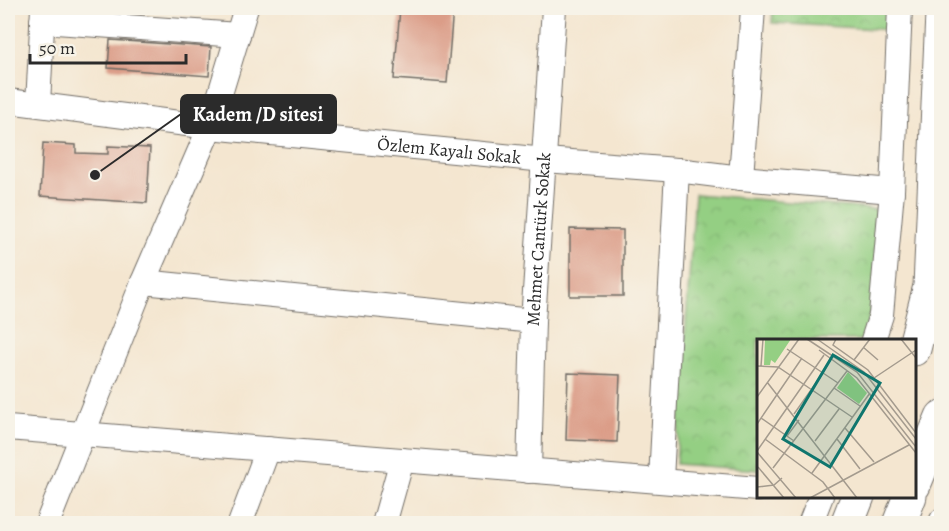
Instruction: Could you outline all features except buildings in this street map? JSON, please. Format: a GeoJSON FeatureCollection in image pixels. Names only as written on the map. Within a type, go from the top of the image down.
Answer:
{"type":"FeatureCollection","features":[{"type":"Feature","properties":{"kind":"street"},"geometry":{"type":"LineString","coordinates":[[47,524],[143,282],[210,128],[246,8]]}},
{"type":"Feature","properties":{"kind":"street","name":"Mehmet Cantürk Sokak"},"geometry":{"type":"LineString","coordinates":[[530,471],[533,321],[554,8]]}},
{"type":"Feature","properties":{"kind":"street"},"geometry":{"type":"LineString","coordinates":[[741,178],[753,8]]}},
{"type":"Feature","properties":{"kind":"street"},"geometry":{"type":"LineString","coordinates":[[873,339],[881,315],[892,191],[900,8]]}},
{"type":"Feature","properties":{"kind":"street"},"geometry":{"type":"LineString","coordinates":[[38,104],[43,14],[238,35]]}},
{"type":"Feature","properties":{"kind":"street"},"geometry":{"type":"LineString","coordinates":[[916,345],[930,286],[942,14]]}},
{"type":"Feature","properties":{"kind":"street","name":"Özlem Kayalı Sokak"},"geometry":{"type":"LineString","coordinates":[[8,101],[210,128],[892,191]]}},
{"type":"Feature","properties":{"kind":"street"},"geometry":{"type":"LineString","coordinates":[[662,480],[677,170]]}},
{"type":"Feature","properties":{"kind":"street"},"geometry":{"type":"LineString","coordinates":[[143,282],[533,321]]}},
{"type":"Feature","properties":{"kind":"street"},"geometry":{"type":"LineString","coordinates":[[916,482],[942,417]]}},
{"type":"Feature","properties":{"kind":"street"},"geometry":{"type":"LineString","coordinates":[[8,428],[757,489]]}},
{"type":"Feature","properties":{"kind":"street"},"geometry":{"type":"LineString","coordinates":[[240,524],[268,449]]}},
{"type":"Feature","properties":{"kind":"street"},"geometry":{"type":"LineString","coordinates":[[384,524],[402,460]]}},
{"type":"Feature","properties":{"kind":"street"},"geometry":{"type":"LineString","coordinates":[[810,524],[820,498]]}},
{"type":"Feature","properties":{"kind":"street"},"geometry":{"type":"LineString","coordinates":[[847,524],[857,498]]}},
{"type":"Feature","properties":{"kind":"street"},"geometry":{"type":"LineString","coordinates":[[899,524],[909,498]]}},
{"type":"Feature","properties":{"kind":"green space"},"geometry":{"type":"Polygon","coordinates":[[[773,8],[894,8],[893,30],[772,23],[773,8]]]}},
{"type":"Feature","properties":{"kind":"green space"},"geometry":{"type":"Polygon","coordinates":[[[695,194],[882,210],[875,291],[865,339],[757,339],[757,470],[676,464],[695,194]]]}},
{"type":"Feature","properties":{"kind":"place","name":"Kadem /D sitesi"},"geometry":{"type":"Point","coordinates":[95,175]}}]}
